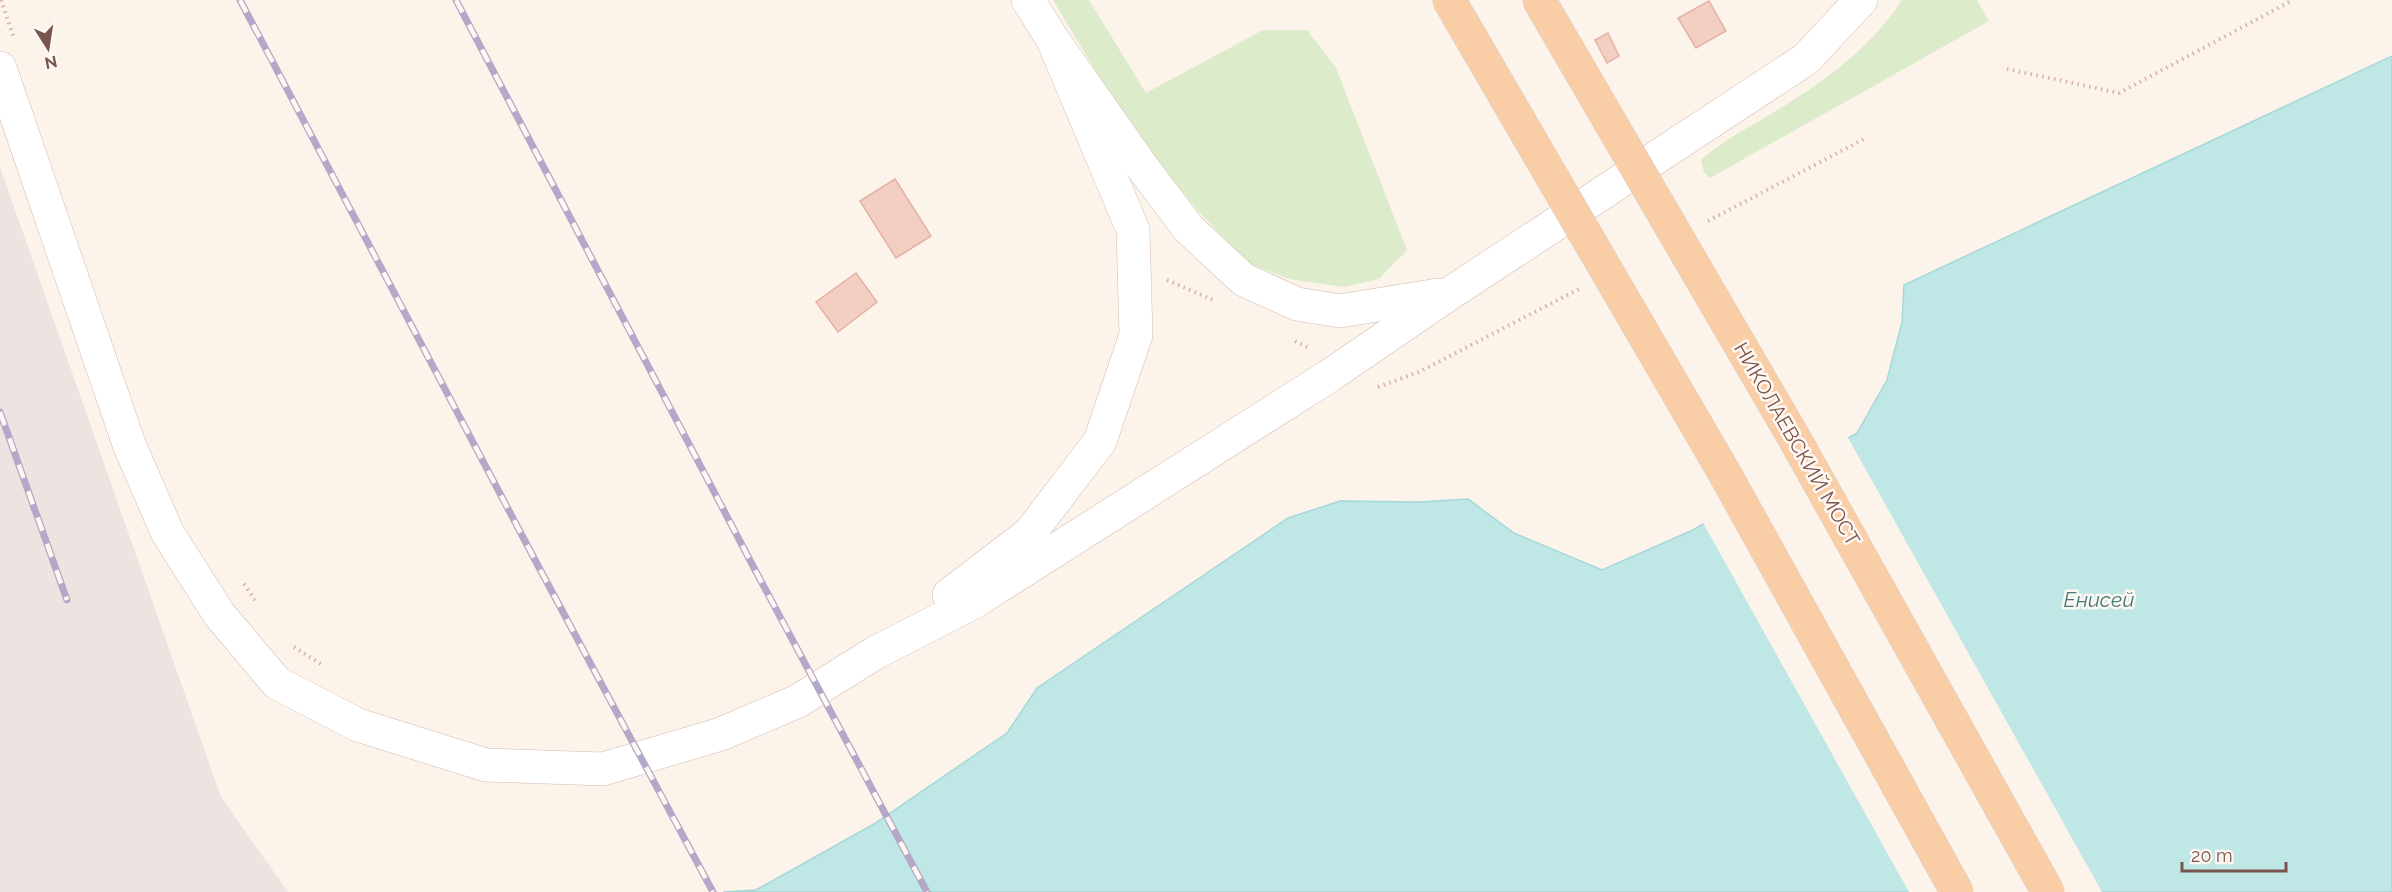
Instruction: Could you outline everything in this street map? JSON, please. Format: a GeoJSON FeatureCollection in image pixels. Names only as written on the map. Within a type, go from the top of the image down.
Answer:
{"type":"FeatureCollection","features":[{"type":"Feature","properties":{"kind":"main road"},"geometry":{"type":"LineString","coordinates":[[1028,0],[1053,40],[1189,229],[1244,280],[1297,304],[1340,312],[1449,294]]}},
{"type":"Feature","properties":{"kind":"main road"},"geometry":{"type":"LineString","coordinates":[[1449,0],[1725,474],[1957,892]]}},
{"type":"Feature","properties":{"kind":"main road","name":"НИКОЛАЕВСКИЙ МОСТ"},"geometry":{"type":"LineString","coordinates":[[1539,0],[1793,436],[2048,892]]}},
{"type":"Feature","properties":{"kind":"main road"},"geometry":{"type":"LineString","coordinates":[[8,56],[129,444],[167,532],[219,614],[277,683],[358,725],[486,765],[603,769],[732,729],[798,701],[875,653],[974,602],[1329,376],[1449,294],[1806,60],[1861,0]]}},
{"type":"Feature","properties":{"kind":"main road"},"geometry":{"type":"LineString","coordinates":[[875,653],[1030,533],[1100,441],[1136,335],[1133,230],[1053,40]]}},
{"type":"Feature","properties":{"kind":"path"},"geometry":{"type":"LineString","coordinates":[[1,0],[8,56]]}},
{"type":"Feature","properties":{"kind":"path"},"geometry":{"type":"LineString","coordinates":[[2007,69],[2119,93],[2293,0]]}},
{"type":"Feature","properties":{"kind":"path"},"geometry":{"type":"LineString","coordinates":[[1700,225],[1866,138]]}},
{"type":"Feature","properties":{"kind":"path"},"geometry":{"type":"LineString","coordinates":[[1136,276],[1155,274],[1217,302]]}},
{"type":"Feature","properties":{"kind":"path"},"geometry":{"type":"LineString","coordinates":[[1289,338],[1310,349],[1329,376],[1348,397],[1419,372],[1585,285]]}},
{"type":"Feature","properties":{"kind":"path"},"geometry":{"type":"LineString","coordinates":[[243,583],[257,602]]}},
{"type":"Feature","properties":{"kind":"path"},"geometry":{"type":"LineString","coordinates":[[285,641],[326,667]]}},
{"type":"Feature","properties":{"kind":"shaded area"},"geometry":{"type":"Polygon","coordinates":[[[0,167],[221,797],[288,892],[0,892],[0,167]]]}},
{"type":"Feature","properties":{"kind":"green space"},"geometry":{"type":"Polygon","coordinates":[[[1053,0],[1089,0],[1146,93],[1263,30],[1307,30],[1336,68],[1407,250],[1379,279],[1343,287],[1289,279],[1250,264],[1197,210],[1124,118],[1053,0]]]}},
{"type":"Feature","properties":{"kind":"green space"},"geometry":{"type":"Polygon","coordinates":[[[1902,0],[1977,0],[1989,21],[1710,178],[1704,172],[1701,160],[1724,142],[1805,93],[1841,66],[1874,35],[1902,0]]]}},
{"type":"Feature","properties":{"kind":"water","name":"Енисей"},"geometry":{"type":"Polygon","coordinates":[[[2392,56],[2392,892],[723,892],[756,890],[874,824],[1007,733],[1037,688],[1288,518],[1340,501],[1419,502],[1468,499],[1514,533],[1602,570],[1693,530],[1857,433],[1887,380],[1902,322],[1904,285],[2392,56]]]}},
{"type":"Feature","properties":{"kind":"pier"},"geometry":{"type":"Polygon","coordinates":[[[1847,436],[2102,892],[1909,892],[1702,521],[1847,436]]]}},
{"type":"Feature","properties":{"kind":"building"},"geometry":{"type":"Polygon","coordinates":[[[1709,1],[1726,31],[1696,48],[1678,18],[1709,1]]]}},
{"type":"Feature","properties":{"kind":"building"},"geometry":{"type":"Polygon","coordinates":[[[1608,33],[1619,56],[1607,63],[1595,40],[1608,33]]]}},
{"type":"Feature","properties":{"kind":"building"},"geometry":{"type":"Polygon","coordinates":[[[895,179],[931,236],[896,258],[860,201],[895,179]]]}},
{"type":"Feature","properties":{"kind":"building"},"geometry":{"type":"Polygon","coordinates":[[[856,273],[877,302],[838,332],[816,302],[856,273]]]}},
{"type":"Feature","properties":{"kind":"railway"},"geometry":{"type":"LineString","coordinates":[[240,0],[713,892]]}},
{"type":"Feature","properties":{"kind":"railway"},"geometry":{"type":"LineString","coordinates":[[456,0],[927,892]]}},
{"type":"Feature","properties":{"kind":"railway"},"geometry":{"type":"LineString","coordinates":[[0,412],[67,600]]}}]}
